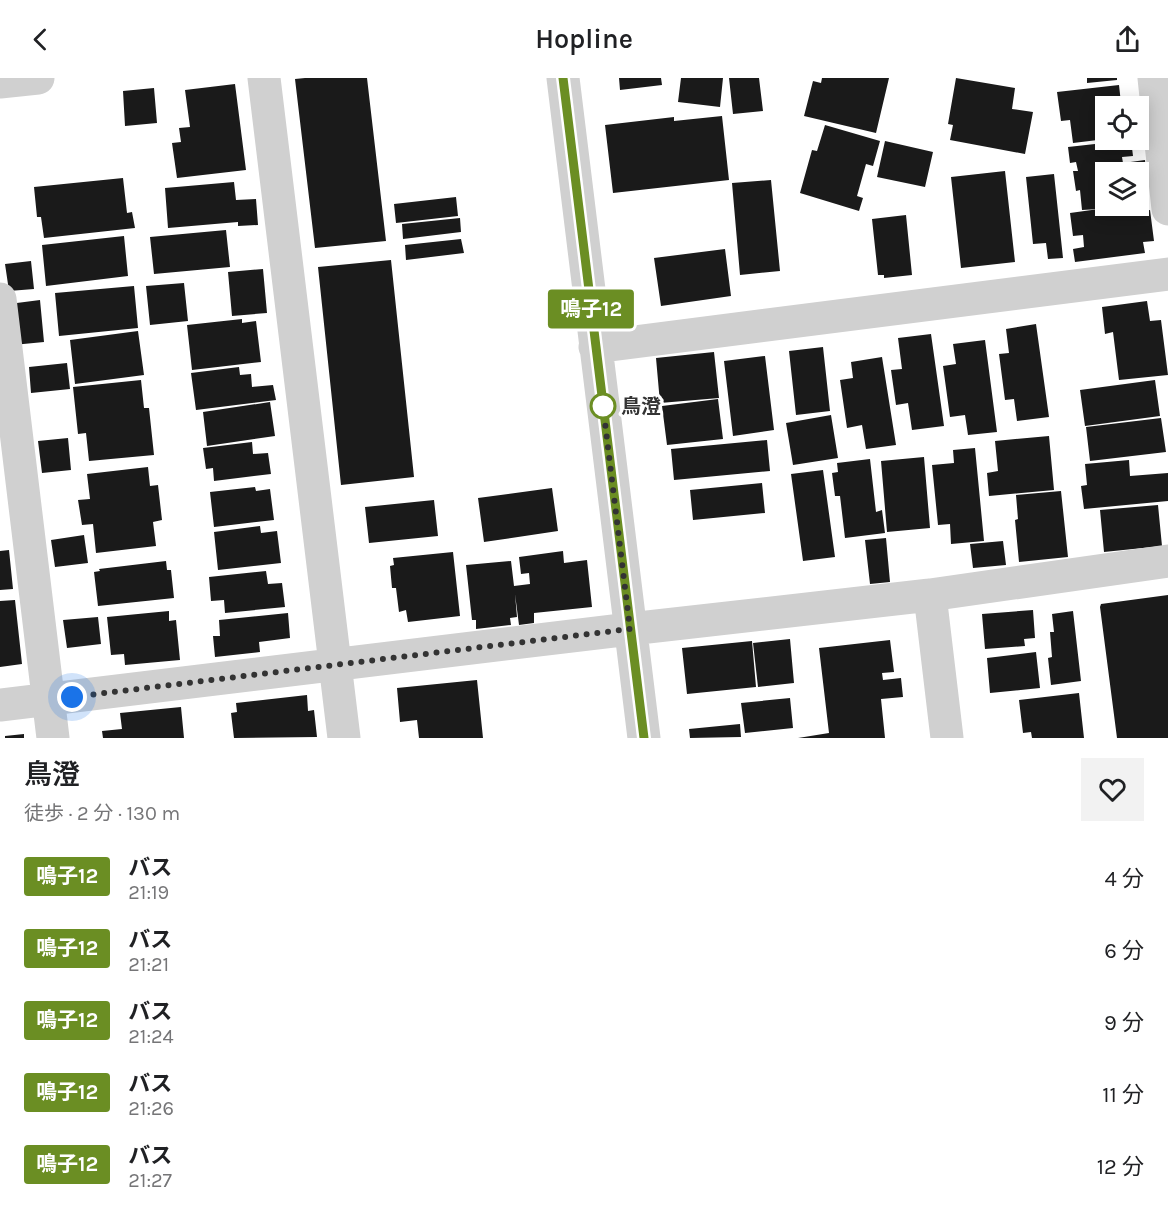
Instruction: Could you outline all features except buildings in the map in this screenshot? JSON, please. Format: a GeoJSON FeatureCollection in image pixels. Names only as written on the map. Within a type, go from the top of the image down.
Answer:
{"type":"FeatureCollection","features":[{"type":"Feature","properties":{"kind":"street"},"geometry":{"type":"LineString","coordinates":[[0,82],[38,78]]}},
{"type":"Feature","properties":{"kind":"street"},"geometry":{"type":"LineString","coordinates":[[264,78],[344,738]]}},
{"type":"Feature","properties":{"kind":"street"},"geometry":{"type":"LineString","coordinates":[[563,78],[644,738]]}},
{"type":"Feature","properties":{"kind":"street"},"geometry":{"type":"LineString","coordinates":[[1154,78],[1168,208]]}},
{"type":"Feature","properties":{"kind":"street"},"geometry":{"type":"LineString","coordinates":[[595,347],[1168,274]]}},
{"type":"Feature","properties":{"kind":"street"},"geometry":{"type":"LineString","coordinates":[[0,298],[53,738]]}},
{"type":"Feature","properties":{"kind":"street"},"geometry":{"type":"LineString","coordinates":[[0,705],[930,595],[1168,561]]}},
{"type":"Feature","properties":{"kind":"street"},"geometry":{"type":"LineString","coordinates":[[930,595],[947,738]]}},
{"type":"Feature","properties":{"kind":"bus line","name":"鳴子12"},"geometry":{"type":"LineString","coordinates":[[563,78],[644,738]]}},
{"type":"Feature","properties":{"kind":"place","name":"鳥澄"},"geometry":{"type":"Point","coordinates":[603,406]}},
{"type":"Feature","properties":{"kind":"route"},"geometry":{"type":"LineString","coordinates":[[72,697],[630,629],[603,406]]}}]}
